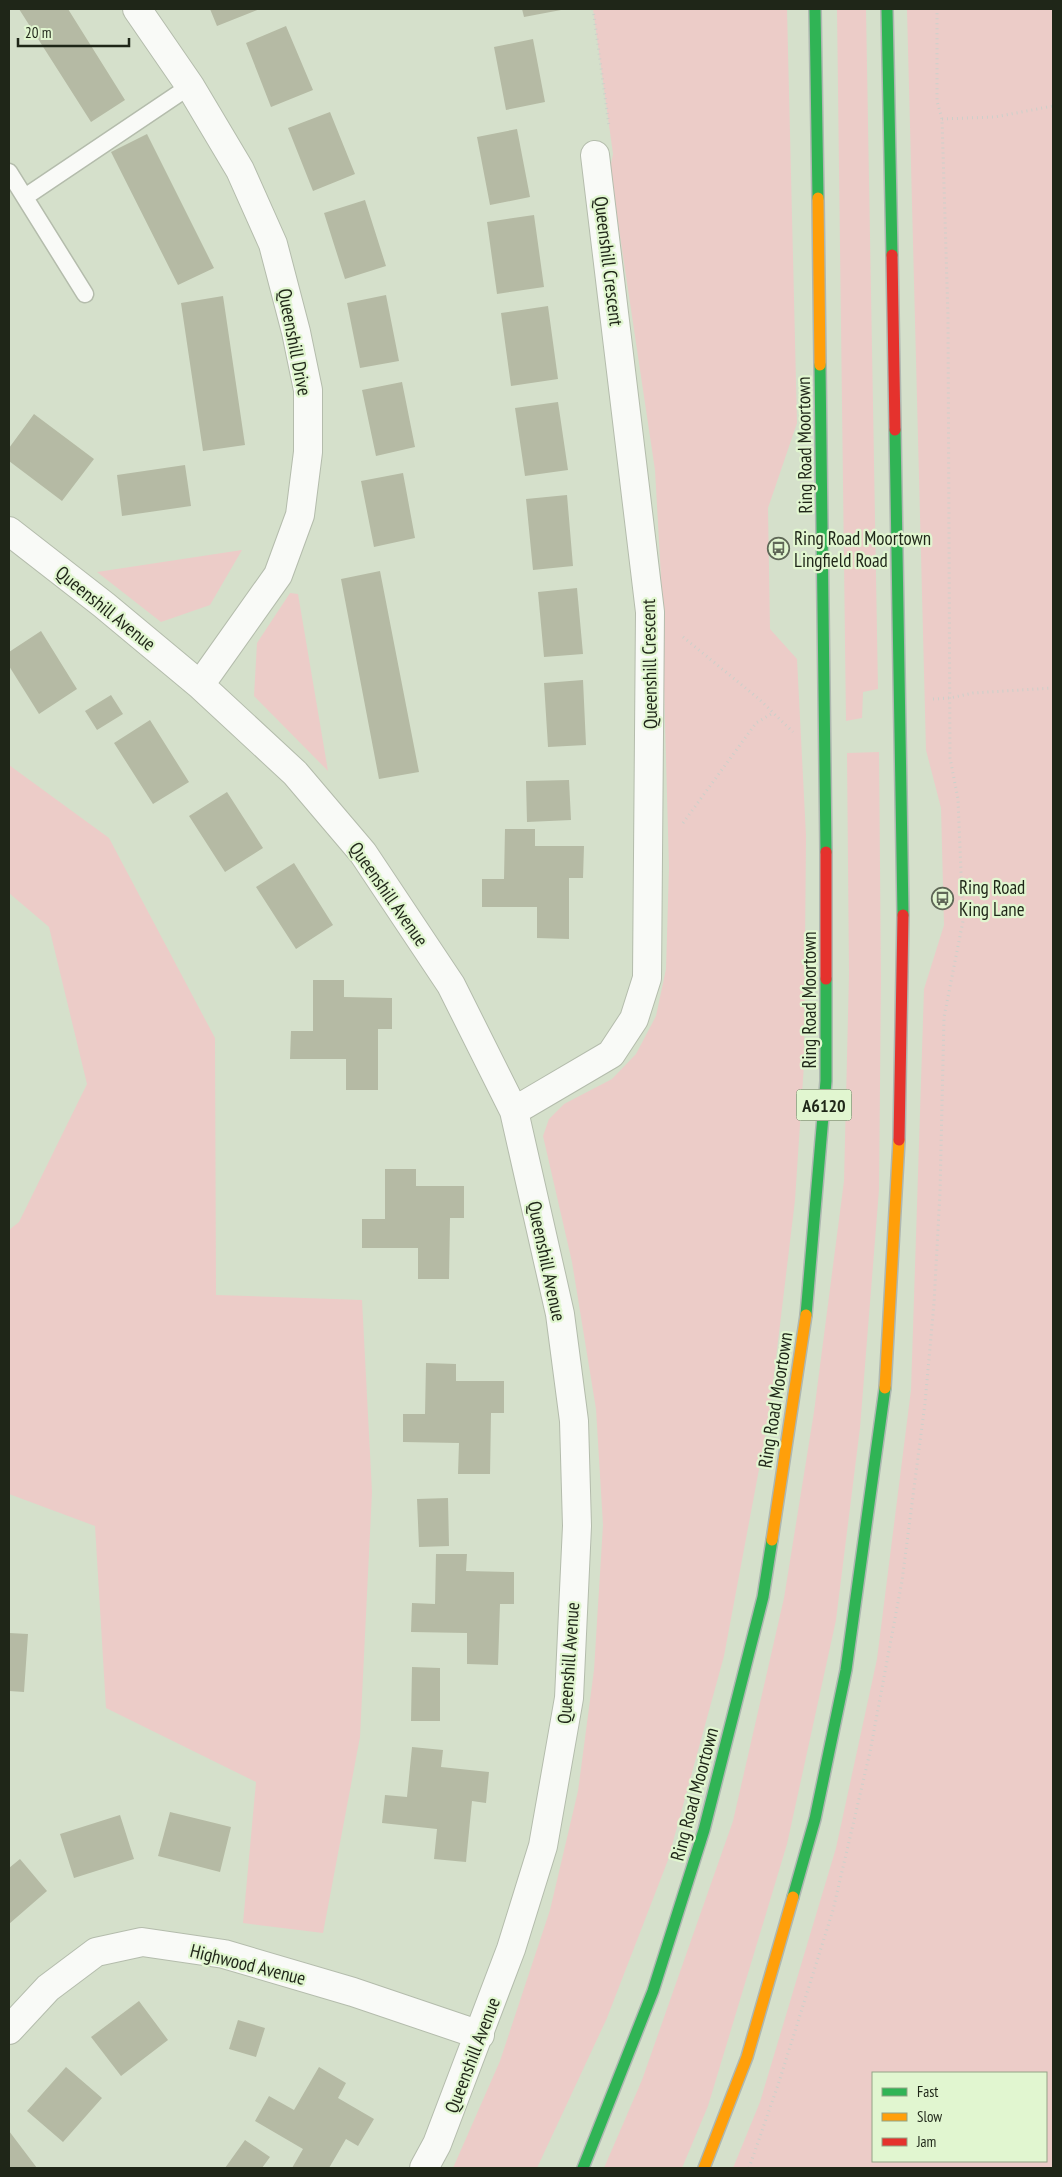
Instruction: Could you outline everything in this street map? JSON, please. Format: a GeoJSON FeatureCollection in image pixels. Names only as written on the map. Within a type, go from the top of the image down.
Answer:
{"type":"FeatureCollection","features":[{"type":"Feature","properties":{"kind":"highway","name":"Ring Road Moortown"},"geometry":{"type":"LineString","coordinates":[[583,2168],[653,1991],[704,1830],[763,1597],[808,1304],[826,1081],[826,736],[815,9]]}},
{"type":"Feature","properties":{"kind":"highway"},"geometry":{"type":"LineString","coordinates":[[704,2168],[747,2057],[815,1819],[846,1670],[885,1388],[901,1104],[903,870],[887,9]]}},
{"type":"Feature","properties":{"kind":"street","name":"Queenshill Drive"},"geometry":{"type":"LineString","coordinates":[[137,9],[190,86],[240,170],[273,244],[296,332],[308,390],[308,452],[300,515],[281,568],[278,575],[200,685]]}},
{"type":"Feature","properties":{"kind":"street","name":"Queenshill Crescent"},"geometry":{"type":"LineString","coordinates":[[514,1111],[611,1054],[634,1019],[647,978],[650,612],[596,155]]}},
{"type":"Feature","properties":{"kind":"street","name":"Queenshill Avenue"},"geometry":{"type":"LineString","coordinates":[[9,531],[104,605],[200,685],[295,773],[363,853],[451,985],[514,1111],[560,1314],[574,1421],[577,1526],[569,1698],[543,1846],[511,1950],[438,2144],[424,2168]]}},
{"type":"Feature","properties":{"kind":"street","name":"Highwood Avenue"},"geometry":{"type":"LineString","coordinates":[[9,2030],[48,1988],[96,1952],[142,1942],[224,1954],[353,1992],[480,2035]]}},
{"type":"Feature","properties":{"kind":"lane"},"geometry":{"type":"LineString","coordinates":[[25,197],[190,86]]}},
{"type":"Feature","properties":{"kind":"lane"},"geometry":{"type":"LineString","coordinates":[[9,172],[85,294]]}},
{"type":"Feature","properties":{"kind":"path"},"geometry":{"type":"LineString","coordinates":[[593,9],[613,154],[596,155]]}},
{"type":"Feature","properties":{"kind":"path"},"geometry":{"type":"LineString","coordinates":[[936,9],[937,101],[942,119],[948,317],[950,758],[958,799],[963,921],[944,1017]]}},
{"type":"Feature","properties":{"kind":"path"},"geometry":{"type":"LineString","coordinates":[[942,119],[995,117],[1053,106]]}},
{"type":"Feature","properties":{"kind":"path"},"geometry":{"type":"LineString","coordinates":[[649,864],[686,818],[756,722],[773,712],[760,699],[682,636]]}},
{"type":"Feature","properties":{"kind":"path"},"geometry":{"type":"LineString","coordinates":[[950,698],[973,693],[1053,688]]}},
{"type":"Feature","properties":{"kind":"shaded area"},"geometry":{"type":"Polygon","coordinates":[[[593,9],[787,9],[797,423],[768,508],[770,629],[797,659],[806,836],[804,1064],[795,1200],[769,1416],[724,1656],[668,1860],[607,2018],[537,2168],[453,2168],[500,2061],[550,1910],[578,1791],[594,1670],[603,1525],[596,1409],[572,1262],[543,1136],[549,1119],[564,1104],[612,1079],[636,1054],[656,1016],[666,969],[669,867],[661,577],[655,470],[610,169],[613,154],[593,9]]]}},
{"type":"Feature","properties":{"kind":"shaded area"},"geometry":{"type":"Polygon","coordinates":[[[837,9],[866,9],[878,689],[863,692],[862,718],[846,721],[837,9]]]}},
{"type":"Feature","properties":{"kind":"shaded area"},"geometry":{"type":"Polygon","coordinates":[[[907,9],[1053,9],[1053,2168],[733,2168],[760,2102],[836,1848],[877,1659],[911,1390],[924,989],[944,925],[941,808],[926,750],[907,9]]]}},
{"type":"Feature","properties":{"kind":"shaded area"},"geometry":{"type":"Polygon","coordinates":[[[242,550],[210,605],[161,622],[97,572],[242,550]]]}},
{"type":"Feature","properties":{"kind":"shaded area"},"geometry":{"type":"Polygon","coordinates":[[[290,593],[298,594],[328,771],[254,696],[257,643],[290,593]]]}},
{"type":"Feature","properties":{"kind":"shaded area"},"geometry":{"type":"Polygon","coordinates":[[[879,752],[881,980],[879,1190],[860,1428],[836,1620],[787,1844],[708,2106],[682,2168],[604,2168],[642,2080],[733,1821],[784,1598],[814,1412],[844,1181],[849,974],[847,753],[879,752]]]}},
{"type":"Feature","properties":{"kind":"shaded area"},"geometry":{"type":"Polygon","coordinates":[[[9,765],[109,838],[215,1038],[216,1295],[362,1300],[372,1492],[360,1737],[323,1933],[243,1923],[256,1782],[106,1708],[95,1526],[9,1494],[9,1230],[19,1222],[87,1084],[49,927],[9,893],[9,765]]]}},
{"type":"Feature","properties":{"kind":"building"},"geometry":{"type":"Polygon","coordinates":[[[19,9],[68,9],[125,100],[91,122],[19,9]]]}},
{"type":"Feature","properties":{"kind":"building"},"geometry":{"type":"Polygon","coordinates":[[[210,9],[260,9],[217,26],[210,9]]]}},
{"type":"Feature","properties":{"kind":"building"},"geometry":{"type":"Polygon","coordinates":[[[522,9],[561,9],[561,10],[524,17],[522,9]]]}},
{"type":"Feature","properties":{"kind":"building"},"geometry":{"type":"Polygon","coordinates":[[[286,26],[313,90],[271,107],[246,43],[286,26]]]}},
{"type":"Feature","properties":{"kind":"building"},"geometry":{"type":"Polygon","coordinates":[[[533,39],[545,102],[506,110],[494,47],[533,39]]]}},
{"type":"Feature","properties":{"kind":"building"},"geometry":{"type":"Polygon","coordinates":[[[330,112],[355,174],[313,191],[288,128],[330,112]]]}},
{"type":"Feature","properties":{"kind":"building"},"geometry":{"type":"Polygon","coordinates":[[[517,129],[530,197],[490,205],[477,137],[517,129]]]}},
{"type":"Feature","properties":{"kind":"building"},"geometry":{"type":"Polygon","coordinates":[[[147,134],[214,268],[178,285],[111,152],[147,134]]]}},
{"type":"Feature","properties":{"kind":"building"},"geometry":{"type":"Polygon","coordinates":[[[365,200],[386,266],[345,279],[324,213],[365,200]]]}},
{"type":"Feature","properties":{"kind":"building"},"geometry":{"type":"Polygon","coordinates":[[[534,215],[544,287],[497,294],[487,222],[534,215]]]}},
{"type":"Feature","properties":{"kind":"building"},"geometry":{"type":"Polygon","coordinates":[[[386,295],[399,361],[360,368],[347,303],[386,295]]]}},
{"type":"Feature","properties":{"kind":"building"},"geometry":{"type":"Polygon","coordinates":[[[223,296],[245,445],[203,451],[181,303],[223,296]]]}},
{"type":"Feature","properties":{"kind":"building"},"geometry":{"type":"Polygon","coordinates":[[[548,306],[558,379],[511,386],[501,313],[548,306]]]}},
{"type":"Feature","properties":{"kind":"building"},"geometry":{"type":"Polygon","coordinates":[[[402,382],[415,447],[376,456],[362,390],[402,382]]]}},
{"type":"Feature","properties":{"kind":"building"},"geometry":{"type":"Polygon","coordinates":[[[558,402],[568,470],[525,476],[515,408],[558,402]]]}},
{"type":"Feature","properties":{"kind":"building"},"geometry":{"type":"Polygon","coordinates":[[[34,414],[94,459],[62,501],[9,461],[9,448],[34,414]]]}},
{"type":"Feature","properties":{"kind":"building"},"geometry":{"type":"Polygon","coordinates":[[[185,465],[191,506],[122,516],[117,475],[185,465]]]}},
{"type":"Feature","properties":{"kind":"building"},"geometry":{"type":"Polygon","coordinates":[[[403,473],[415,538],[374,547],[361,481],[403,473]]]}},
{"type":"Feature","properties":{"kind":"building"},"geometry":{"type":"Polygon","coordinates":[[[567,495],[573,566],[533,570],[526,499],[567,495]]]}},
{"type":"Feature","properties":{"kind":"building"},"geometry":{"type":"Polygon","coordinates":[[[380,571],[419,772],[379,779],[341,579],[380,571]]]}},
{"type":"Feature","properties":{"kind":"building"},"geometry":{"type":"Polygon","coordinates":[[[577,588],[583,654],[544,657],[538,592],[577,588]]]}},
{"type":"Feature","properties":{"kind":"building"},"geometry":{"type":"Polygon","coordinates":[[[41,631],[77,689],[39,714],[9,666],[9,652],[41,631]]]}},
{"type":"Feature","properties":{"kind":"building"},"geometry":{"type":"Polygon","coordinates":[[[583,680],[586,745],[548,747],[544,683],[583,680]]]}},
{"type":"Feature","properties":{"kind":"building"},"geometry":{"type":"Polygon","coordinates":[[[111,695],[123,714],[97,730],[85,711],[111,695]]]}},
{"type":"Feature","properties":{"kind":"building"},"geometry":{"type":"Polygon","coordinates":[[[150,720],[189,782],[153,804],[114,743],[150,720]]]}},
{"type":"Feature","properties":{"kind":"building"},"geometry":{"type":"Polygon","coordinates":[[[569,780],[571,820],[527,822],[526,781],[569,780]]]}},
{"type":"Feature","properties":{"kind":"building"},"geometry":{"type":"Polygon","coordinates":[[[227,792],[263,848],[225,872],[189,816],[227,792]]]}},
{"type":"Feature","properties":{"kind":"building"},"geometry":{"type":"Polygon","coordinates":[[[505,829],[535,829],[535,846],[584,846],[583,878],[569,878],[569,939],[537,938],[537,907],[482,907],[482,879],[504,879],[505,829]]]}},
{"type":"Feature","properties":{"kind":"building"},"geometry":{"type":"Polygon","coordinates":[[[294,863],[333,925],[296,949],[256,887],[294,863]]]}},
{"type":"Feature","properties":{"kind":"building"},"geometry":{"type":"Polygon","coordinates":[[[313,980],[344,980],[344,997],[392,998],[392,1029],[378,1029],[378,1090],[346,1090],[346,1059],[290,1059],[291,1031],[313,1031],[313,980]]]}},
{"type":"Feature","properties":{"kind":"building"},"geometry":{"type":"Polygon","coordinates":[[[385,1169],[416,1169],[416,1186],[464,1186],[464,1218],[450,1218],[449,1279],[418,1279],[418,1248],[362,1248],[362,1219],[385,1219],[385,1169]]]}},
{"type":"Feature","properties":{"kind":"building"},"geometry":{"type":"Polygon","coordinates":[[[426,1363],[456,1364],[456,1381],[504,1381],[504,1413],[491,1413],[490,1474],[458,1474],[459,1443],[403,1442],[403,1414],[425,1414],[426,1363]]]}},
{"type":"Feature","properties":{"kind":"building"},"geometry":{"type":"Polygon","coordinates":[[[448,1498],[449,1546],[419,1547],[417,1499],[448,1498]]]}},
{"type":"Feature","properties":{"kind":"building"},"geometry":{"type":"Polygon","coordinates":[[[436,1554],[467,1554],[466,1571],[514,1572],[514,1604],[500,1604],[498,1665],[467,1664],[467,1633],[411,1632],[412,1603],[435,1604],[436,1554]]]}},
{"type":"Feature","properties":{"kind":"building"},"geometry":{"type":"Polygon","coordinates":[[[9,1633],[28,1634],[24,1692],[9,1691],[9,1633]]]}},
{"type":"Feature","properties":{"kind":"building"},"geometry":{"type":"Polygon","coordinates":[[[412,1667],[440,1668],[440,1721],[411,1721],[412,1667]]]}},
{"type":"Feature","properties":{"kind":"building"},"geometry":{"type":"Polygon","coordinates":[[[412,1747],[443,1750],[441,1767],[489,1772],[486,1803],[472,1801],[466,1862],[434,1859],[437,1829],[382,1823],[385,1795],[407,1797],[412,1747]]]}},
{"type":"Feature","properties":{"kind":"building"},"geometry":{"type":"Polygon","coordinates":[[[170,1812],[231,1827],[220,1872],[158,1856],[170,1812]]]}},
{"type":"Feature","properties":{"kind":"building"},"geometry":{"type":"Polygon","coordinates":[[[120,1815],[134,1859],[74,1878],[60,1834],[120,1815]]]}},
{"type":"Feature","properties":{"kind":"building"},"geometry":{"type":"Polygon","coordinates":[[[20,1859],[47,1891],[9,1924],[9,1868],[20,1859]]]}},
{"type":"Feature","properties":{"kind":"building"},"geometry":{"type":"Polygon","coordinates":[[[139,2001],[168,2040],[121,2076],[91,2037],[139,2001]]]}},
{"type":"Feature","properties":{"kind":"building"},"geometry":{"type":"Polygon","coordinates":[[[238,2020],[265,2028],[256,2057],[229,2049],[238,2020]]]}},
{"type":"Feature","properties":{"kind":"building"},"geometry":{"type":"Polygon","coordinates":[[[66,2067],[102,2098],[63,2142],[27,2111],[66,2067]]]}},
{"type":"Feature","properties":{"kind":"building"},"geometry":{"type":"Polygon","coordinates":[[[319,2067],[346,2083],[338,2098],[374,2119],[358,2146],[346,2139],[329,2168],[292,2168],[303,2149],[255,2121],[269,2096],[294,2110],[319,2067]]]}},
{"type":"Feature","properties":{"kind":"building"},"geometry":{"type":"Polygon","coordinates":[[[9,2131],[37,2168],[9,2168],[9,2131]]]}},
{"type":"Feature","properties":{"kind":"building"},"geometry":{"type":"Polygon","coordinates":[[[245,2140],[270,2157],[262,2168],[225,2168],[245,2140]]]}},
{"type":"Feature","properties":{"kind":"traffic: fast"},"geometry":{"type":"LineString","coordinates":[[815,9],[818,198]]}},
{"type":"Feature","properties":{"kind":"traffic: fast"},"geometry":{"type":"LineString","coordinates":[[887,9],[892,255]]}},
{"type":"Feature","properties":{"kind":"traffic: fast"},"geometry":{"type":"LineString","coordinates":[[820,365],[826,852]]}},
{"type":"Feature","properties":{"kind":"traffic: fast"},"geometry":{"type":"LineString","coordinates":[[895,430],[903,915]]}},
{"type":"Feature","properties":{"kind":"traffic: fast"},"geometry":{"type":"LineString","coordinates":[[806,1315],[826,1081],[826,979]]}},
{"type":"Feature","properties":{"kind":"traffic: fast"},"geometry":{"type":"LineString","coordinates":[[793,1897],[815,1819],[846,1670],[885,1388]]}},
{"type":"Feature","properties":{"kind":"traffic: fast"},"geometry":{"type":"LineString","coordinates":[[583,2168],[653,1991],[704,1830],[763,1597],[772,1540]]}},
{"type":"Feature","properties":{"kind":"traffic: slow"},"geometry":{"type":"LineString","coordinates":[[818,198],[820,365]]}},
{"type":"Feature","properties":{"kind":"traffic: slow"},"geometry":{"type":"LineString","coordinates":[[885,1388],[899,1140]]}},
{"type":"Feature","properties":{"kind":"traffic: slow"},"geometry":{"type":"LineString","coordinates":[[772,1540],[806,1315]]}},
{"type":"Feature","properties":{"kind":"traffic: slow"},"geometry":{"type":"LineString","coordinates":[[704,2168],[747,2057],[793,1897]]}},
{"type":"Feature","properties":{"kind":"traffic: jam"},"geometry":{"type":"LineString","coordinates":[[892,255],[895,430]]}},
{"type":"Feature","properties":{"kind":"traffic: jam"},"geometry":{"type":"LineString","coordinates":[[826,852],[826,979]]}},
{"type":"Feature","properties":{"kind":"traffic: jam"},"geometry":{"type":"LineString","coordinates":[[899,1140],[903,915]]}},
{"type":"Feature","properties":{"kind":"place","name":"Ring Road Moortown Lingfield Road"},"geometry":{"type":"Point","coordinates":[778,549]}},
{"type":"Feature","properties":{"kind":"place","name":"Ring Road King Lane"},"geometry":{"type":"Point","coordinates":[943,898]}}]}
